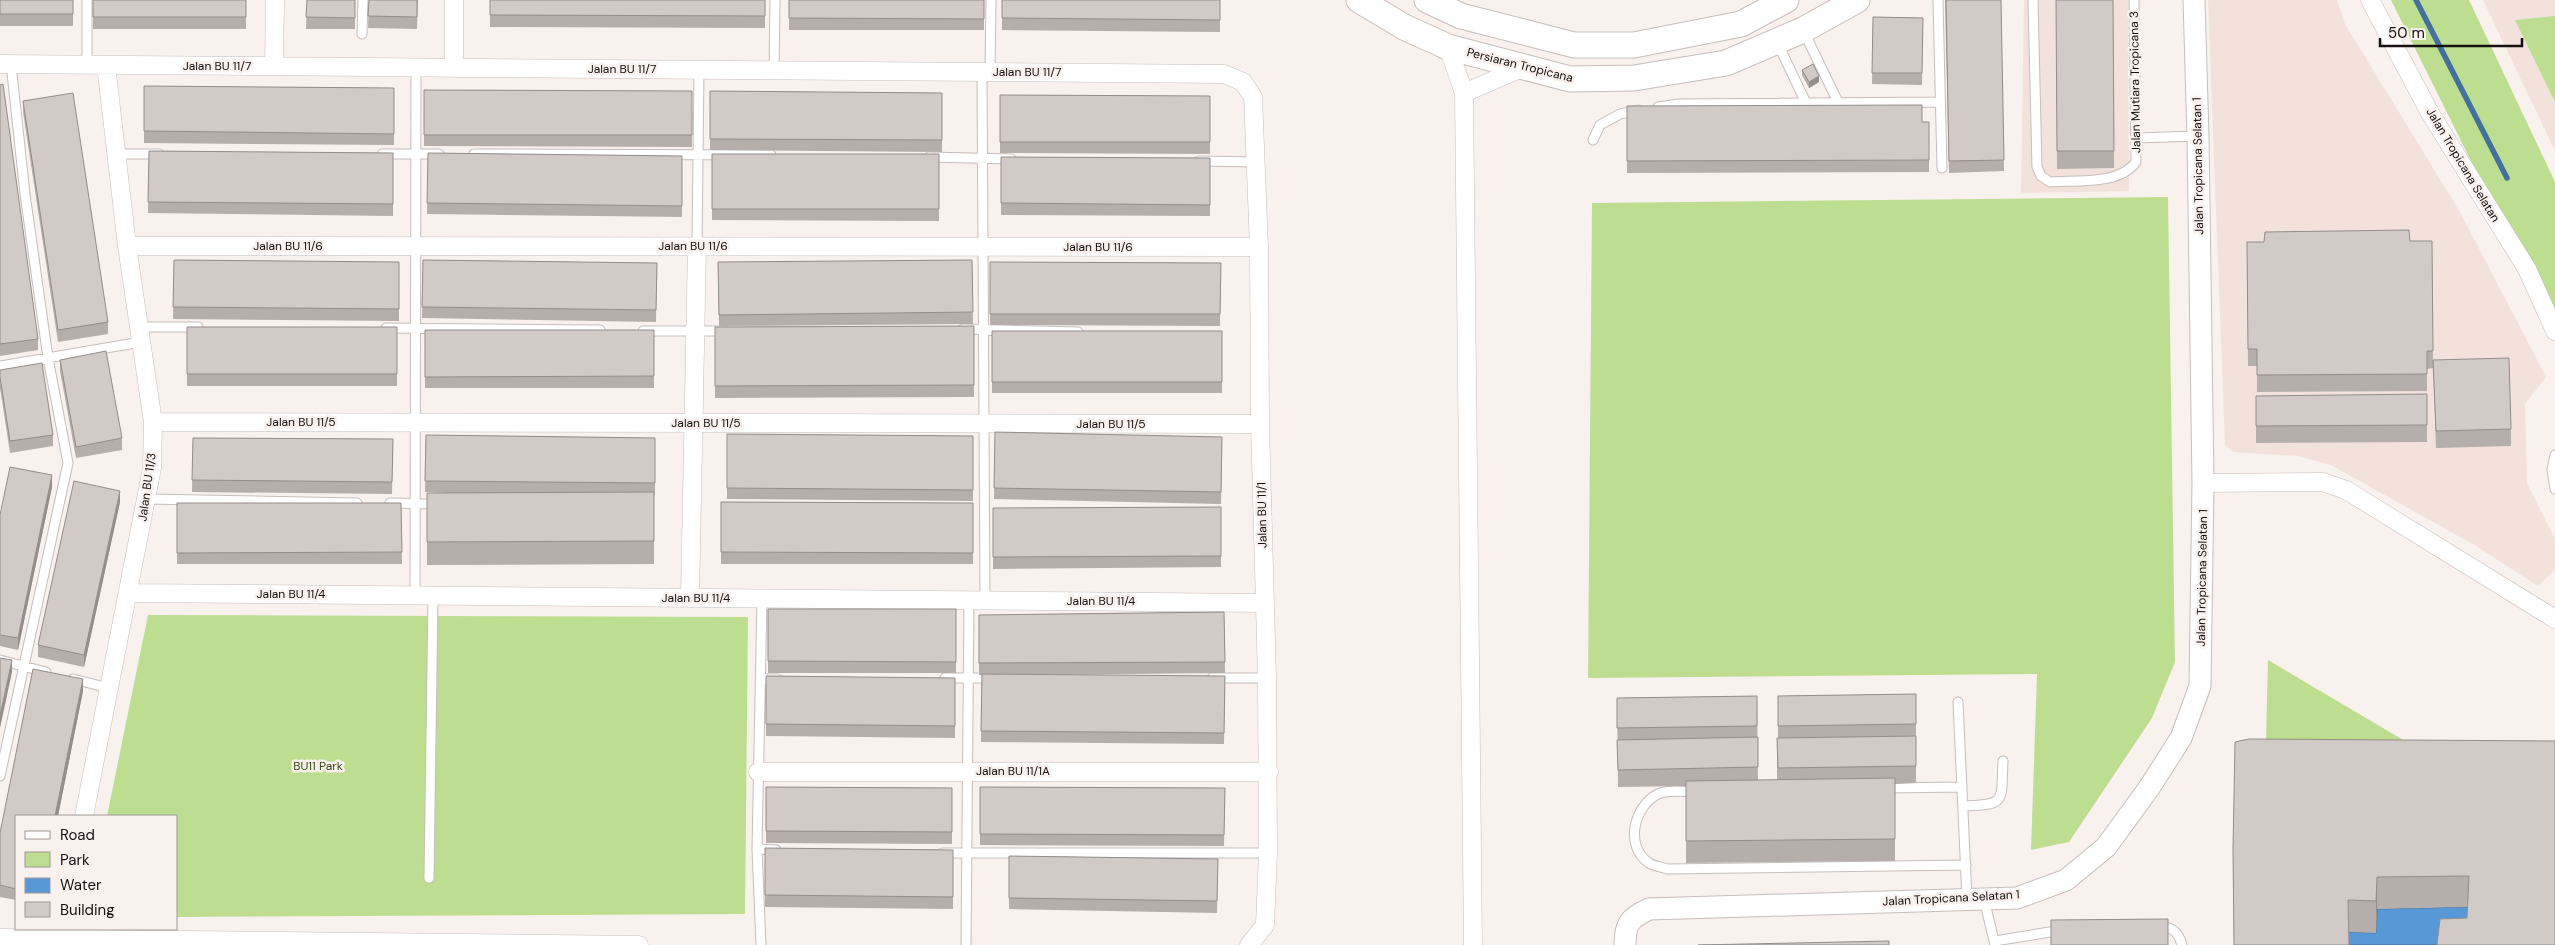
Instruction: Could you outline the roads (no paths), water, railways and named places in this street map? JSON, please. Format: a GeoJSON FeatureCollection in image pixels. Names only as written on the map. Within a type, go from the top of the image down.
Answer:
{"type":"FeatureCollection","features":[{"type":"Feature","properties":{"kind":"main road","name":"Persiaran Tropicana"},"geometry":{"type":"LineString","coordinates":[[1359,0],[1404,27],[1448,46],[1522,68],[1570,79],[1634,78],[1726,63],[1803,30],[1858,0]]}},
{"type":"Feature","properties":{"kind":"main road"},"geometry":{"type":"LineString","coordinates":[[1427,0],[1461,16],[1574,45],[1634,45],[1741,24],[1786,0]]}},
{"type":"Feature","properties":{"kind":"street"},"geometry":{"type":"LineString","coordinates":[[274,66],[275,0]]}},
{"type":"Feature","properties":{"kind":"street"},"geometry":{"type":"LineString","coordinates":[[454,0],[454,68]]}},
{"type":"Feature","properties":{"kind":"street","name":"Jalan Tropicana Selatan 1"},"geometry":{"type":"LineString","coordinates":[[1625,945],[1625,931],[1633,917],[1648,909],[2017,898],[2066,880],[2106,847],[2149,788],[2181,738],[2200,686],[2203,483],[2194,0]]}},
{"type":"Feature","properties":{"kind":"street","name":"Jalan Tropicana Selatan"},"geometry":{"type":"LineString","coordinates":[[2370,0],[2430,113],[2527,269],[2555,331]]}},
{"type":"Feature","properties":{"kind":"street"},"geometry":{"type":"LineString","coordinates":[[1448,46],[1464,93],[1473,945]]}},
{"type":"Feature","properties":{"kind":"street","name":"Jalan BU 11/7"},"geometry":{"type":"LineString","coordinates":[[5,64],[1224,74],[1243,82]]}},
{"type":"Feature","properties":{"kind":"street","name":"Jalan BU 11/3"},"geometry":{"type":"LineString","coordinates":[[84,815],[152,468],[153,422],[127,246],[106,65]]}},
{"type":"Feature","properties":{"kind":"street"},"geometry":{"type":"LineString","coordinates":[[1464,93],[1522,68]]}},
{"type":"Feature","properties":{"kind":"street","name":"Jalan BU 11/1"},"geometry":{"type":"LineString","coordinates":[[1243,82],[1253,97],[1257,162],[1260,424],[1268,772],[1268,853],[1265,925],[1249,945]]}},
{"type":"Feature","properties":{"kind":"street","name":"Jalan BU 11/6"},"geometry":{"type":"LineString","coordinates":[[127,246],[1259,247]]}},
{"type":"Feature","properties":{"kind":"street"},"geometry":{"type":"LineString","coordinates":[[690,598],[697,246]]}},
{"type":"Feature","properties":{"kind":"street","name":"Jalan BU 11/5"},"geometry":{"type":"LineString","coordinates":[[153,422],[1260,424]]}},
{"type":"Feature","properties":{"kind":"street"},"geometry":{"type":"LineString","coordinates":[[2203,483],[2323,482],[2346,490],[2555,619]]}},
{"type":"Feature","properties":{"kind":"street","name":"Jalan BU 11/4"},"geometry":{"type":"LineString","coordinates":[[129,593],[1264,602]]}},
{"type":"Feature","properties":{"kind":"street","name":"Jalan BU 11/1A"},"geometry":{"type":"LineString","coordinates":[[758,772],[1268,772]]}},
{"type":"Feature","properties":{"kind":"street"},"geometry":{"type":"LineString","coordinates":[[0,938],[60,934],[638,945]]}},
{"type":"Feature","properties":{"kind":"lane"},"geometry":{"type":"LineString","coordinates":[[87,0],[87,65]]}},
{"type":"Feature","properties":{"kind":"lane"},"geometry":{"type":"LineString","coordinates":[[362,34],[363,0]]}},
{"type":"Feature","properties":{"kind":"lane"},"geometry":{"type":"LineString","coordinates":[[774,0],[774,71]]}},
{"type":"Feature","properties":{"kind":"lane"},"geometry":{"type":"LineString","coordinates":[[966,945],[968,678],[977,600],[986,424],[982,158],[991,0]]}},
{"type":"Feature","properties":{"kind":"lane"},"geometry":{"type":"LineString","coordinates":[[1938,0],[1942,168]]}},
{"type":"Feature","properties":{"kind":"lane","name":"Jalan Mutiara Tropicana 3"},"geometry":{"type":"LineString","coordinates":[[2032,0],[2037,167],[2041,176],[2050,182],[2119,177],[2130,171],[2136,162],[2134,0]]}},
{"type":"Feature","properties":{"kind":"lane"},"geometry":{"type":"LineString","coordinates":[[1803,30],[1838,102]]}},
{"type":"Feature","properties":{"kind":"lane"},"geometry":{"type":"LineString","coordinates":[[1777,41],[1806,103]]}},
{"type":"Feature","properties":{"kind":"lane"},"geometry":{"type":"LineString","coordinates":[[0,776],[68,463],[48,358],[5,64]]}},
{"type":"Feature","properties":{"kind":"lane"},"geometry":{"type":"LineString","coordinates":[[416,68],[416,595]]}},
{"type":"Feature","properties":{"kind":"lane"},"geometry":{"type":"LineString","coordinates":[[697,246],[699,70]]}},
{"type":"Feature","properties":{"kind":"lane"},"geometry":{"type":"LineString","coordinates":[[1593,140],[1600,125],[1620,114],[1679,104],[1940,102]]}},
{"type":"Feature","properties":{"kind":"lane"},"geometry":{"type":"LineString","coordinates":[[2136,138],[2198,136]]}},
{"type":"Feature","properties":{"kind":"lane"},"geometry":{"type":"LineString","coordinates":[[465,154],[698,153],[776,155]]}},
{"type":"Feature","properties":{"kind":"lane"},"geometry":{"type":"LineString","coordinates":[[117,154],[166,154]]}},
{"type":"Feature","properties":{"kind":"lane"},"geometry":{"type":"LineString","coordinates":[[376,154],[445,154]]}},
{"type":"Feature","properties":{"kind":"lane"},"geometry":{"type":"LineString","coordinates":[[923,157],[1021,159]]}},
{"type":"Feature","properties":{"kind":"lane"},"geometry":{"type":"LineString","coordinates":[[1188,161],[1257,162]]}},
{"type":"Feature","properties":{"kind":"lane"},"geometry":{"type":"LineString","coordinates":[[0,366],[48,358],[140,335],[207,328]]}},
{"type":"Feature","properties":{"kind":"lane"},"geometry":{"type":"LineString","coordinates":[[373,328],[606,330]]}},
{"type":"Feature","properties":{"kind":"lane"},"geometry":{"type":"LineString","coordinates":[[954,329],[984,328],[1091,332]]}},
{"type":"Feature","properties":{"kind":"lane"},"geometry":{"type":"LineString","coordinates":[[635,331],[735,331]]}},
{"type":"Feature","properties":{"kind":"lane"},"geometry":{"type":"LineString","coordinates":[[2555,455],[2552,470],[2555,489]]}},
{"type":"Feature","properties":{"kind":"lane"},"geometry":{"type":"LineString","coordinates":[[147,499],[366,503]]}},
{"type":"Feature","properties":{"kind":"lane"},"geometry":{"type":"LineString","coordinates":[[376,503],[445,504]]}},
{"type":"Feature","properties":{"kind":"lane"},"geometry":{"type":"LineString","coordinates":[[429,878],[433,596]]}},
{"type":"Feature","properties":{"kind":"lane"},"geometry":{"type":"LineString","coordinates":[[761,945],[757,849],[762,598]]}},
{"type":"Feature","properties":{"kind":"lane"},"geometry":{"type":"LineString","coordinates":[[0,660],[52,673]]}},
{"type":"Feature","properties":{"kind":"lane"},"geometry":{"type":"LineString","coordinates":[[61,676],[110,688]]}},
{"type":"Feature","properties":{"kind":"lane"},"geometry":{"type":"LineString","coordinates":[[939,678],[998,678]]}},
{"type":"Feature","properties":{"kind":"lane"},"geometry":{"type":"LineString","coordinates":[[1198,678],[1267,678]]}},
{"type":"Feature","properties":{"kind":"lane"},"geometry":{"type":"LineString","coordinates":[[761,679],[790,679]]}},
{"type":"Feature","properties":{"kind":"lane"},"geometry":{"type":"LineString","coordinates":[[1958,702],[1966,865],[1976,899],[1995,943],[2072,929]]}},
{"type":"Feature","properties":{"kind":"lane"},"geometry":{"type":"LineString","coordinates":[[1963,806],[1990,806],[1997,802],[2002,795],[2003,761]]}},
{"type":"Feature","properties":{"kind":"lane"},"geometry":{"type":"LineString","coordinates":[[1874,788],[1962,787]]}},
{"type":"Feature","properties":{"kind":"lane"},"geometry":{"type":"LineString","coordinates":[[1708,792],[1660,793],[1645,802],[1638,815],[1634,832],[1637,849],[1649,863],[1668,869],[1966,865]]}},
{"type":"Feature","properties":{"kind":"lane"},"geometry":{"type":"LineString","coordinates":[[757,849],[785,850]]}},
{"type":"Feature","properties":{"kind":"lane"},"geometry":{"type":"LineString","coordinates":[[928,853],[1268,853]]}},
{"type":"Feature","properties":{"kind":"lane"},"geometry":{"type":"LineString","coordinates":[[2150,926],[2170,927],[2178,933],[2182,945]]}},
{"type":"Feature","properties":{"kind":"water"},"geometry":{"type":"Polygon","coordinates":[[[2469,907],[2467,945],[2349,945],[2348,932],[2376,933],[2377,909],[2469,907]]]}},
{"type":"Feature","properties":{"kind":"waterway"},"geometry":{"type":"LineString","coordinates":[[2416,0],[2507,178]]}},
{"type":"Feature","properties":{"kind":"park label","name":"BU11 Park"},"geometry":{"type":"Point","coordinates":[318,766]}}]}
